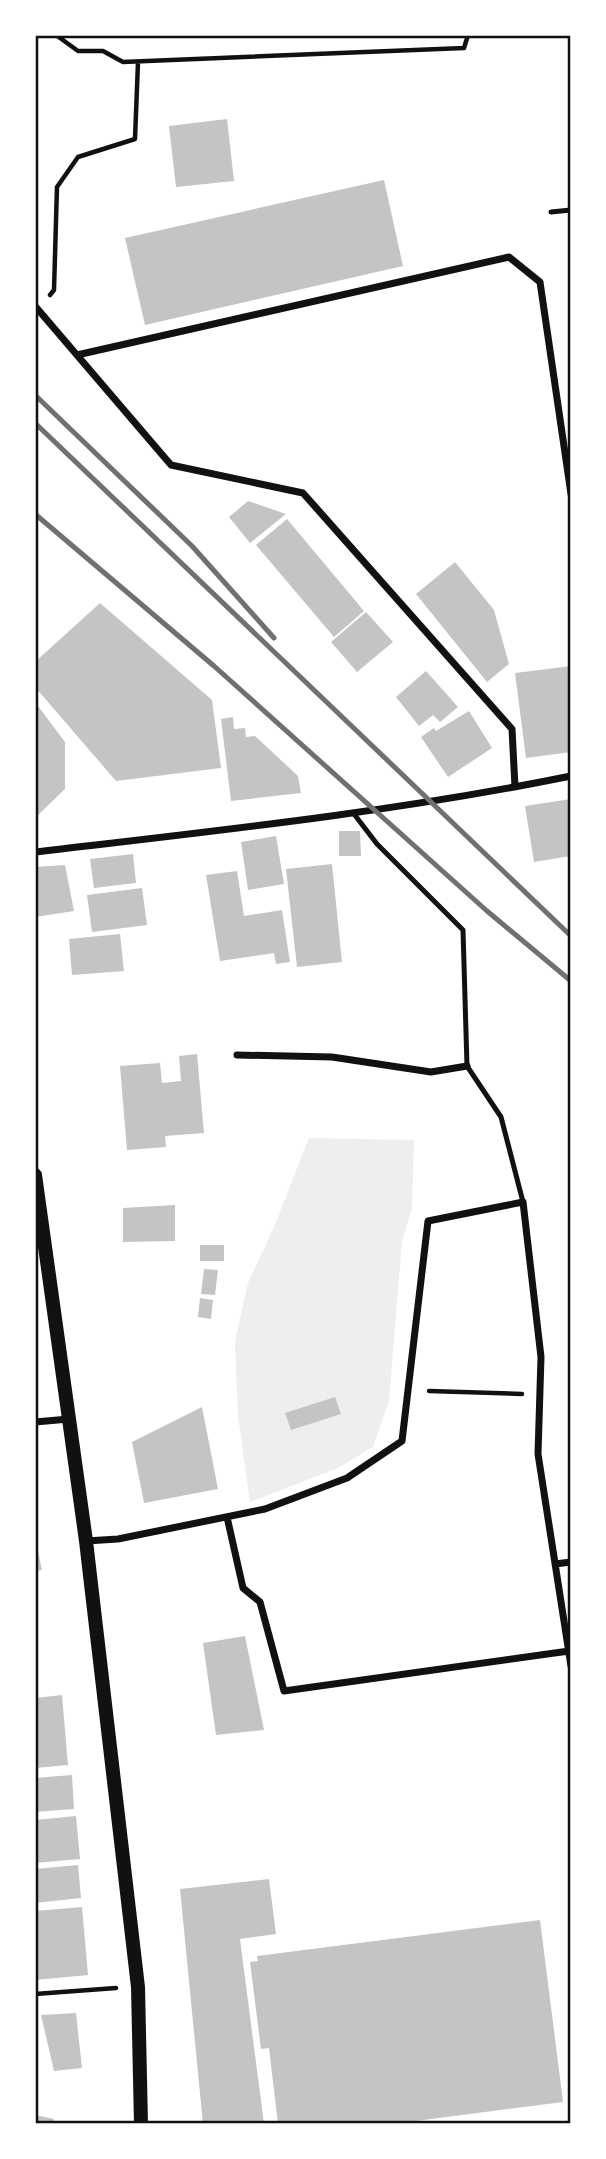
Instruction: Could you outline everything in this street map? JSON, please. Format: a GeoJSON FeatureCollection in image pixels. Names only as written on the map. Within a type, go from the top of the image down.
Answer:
{"type":"FeatureCollection","features":[{"type":"Feature","properties":{"kind":"main road"},"geometry":{"type":"LineString","coordinates":[[35,1175],[86,1541],[138,1987],[141,2124]]}},
{"type":"Feature","properties":{"kind":"street"},"geometry":{"type":"LineString","coordinates":[[77,355],[509,257],[540,282],[571,494]]}},
{"type":"Feature","properties":{"kind":"street"},"geometry":{"type":"LineString","coordinates":[[36,308],[171,464],[303,493],[512,729],[515,787]]}},
{"type":"Feature","properties":{"kind":"street"},"geometry":{"type":"LineString","coordinates":[[35,852],[354,814],[571,776]]}},
{"type":"Feature","properties":{"kind":"street"},"geometry":{"type":"LineString","coordinates":[[236,1055],[332,1057],[431,1072],[467,1066]]}},
{"type":"Feature","properties":{"kind":"street"},"geometry":{"type":"LineString","coordinates":[[86,1541],[118,1539],[265,1509],[347,1478],[402,1441],[428,1222],[523,1202],[541,1357],[538,1454],[571,1666]]}},
{"type":"Feature","properties":{"kind":"street"},"geometry":{"type":"LineString","coordinates":[[35,1422],[70,1419]]}},
{"type":"Feature","properties":{"kind":"street"},"geometry":{"type":"LineString","coordinates":[[227,1517],[243,1588],[260,1602],[284,1691],[569,1651]]}},
{"type":"Feature","properties":{"kind":"street"},"geometry":{"type":"LineString","coordinates":[[555,1564],[571,1562]]}},
{"type":"Feature","properties":{"kind":"lane"},"geometry":{"type":"LineString","coordinates":[[551,212],[571,210]]}},
{"type":"Feature","properties":{"kind":"lane"},"geometry":{"type":"LineString","coordinates":[[354,814],[377,844],[463,930],[467,1066],[500,1117],[523,1202]]}},
{"type":"Feature","properties":{"kind":"path"},"geometry":{"type":"LineString","coordinates":[[57,35],[78,51],[103,51],[123,62],[464,48],[468,35]]}},
{"type":"Feature","properties":{"kind":"path"},"geometry":{"type":"LineString","coordinates":[[36,308],[54,290],[57,187],[78,157],[135,139],[138,62]]}},
{"type":"Feature","properties":{"kind":"path"},"geometry":{"type":"LineString","coordinates":[[408,1391],[540,1395]]}},
{"type":"Feature","properties":{"kind":"path"},"geometry":{"type":"LineString","coordinates":[[35,1994],[138,1987]]}},
{"type":"Feature","properties":{"kind":"shaded area"},"geometry":{"type":"Polygon","coordinates":[[[309,1138],[414,1140],[412,1209],[402,1241],[389,1401],[373,1447],[336,1469],[250,1502],[238,1416],[235,1341],[248,1283],[274,1227],[309,1138]]]}},
{"type":"Feature","properties":{"kind":"building"},"geometry":{"type":"Polygon","coordinates":[[[227,119],[234,181],[176,187],[169,126],[227,119]]]}},
{"type":"Feature","properties":{"kind":"building"},"geometry":{"type":"Polygon","coordinates":[[[384,180],[403,266],[145,325],[125,238],[384,180]]]}},
{"type":"Feature","properties":{"kind":"building"},"geometry":{"type":"Polygon","coordinates":[[[248,501],[286,514],[250,543],[229,517],[248,501]]]}},
{"type":"Feature","properties":{"kind":"building"},"geometry":{"type":"Polygon","coordinates":[[[287,519],[364,611],[334,637],[256,545],[287,519]]]}},
{"type":"Feature","properties":{"kind":"building"},"geometry":{"type":"Polygon","coordinates":[[[455,562],[494,610],[509,664],[487,682],[416,594],[455,562]]]}},
{"type":"Feature","properties":{"kind":"building"},"geometry":{"type":"Polygon","coordinates":[[[100,603],[212,700],[221,768],[116,781],[35,687],[35,662],[100,603]]]}},
{"type":"Feature","properties":{"kind":"building"},"geometry":{"type":"Polygon","coordinates":[[[366,612],[393,642],[357,672],[331,642],[366,612]]]}},
{"type":"Feature","properties":{"kind":"building"},"geometry":{"type":"Polygon","coordinates":[[[571,666],[571,752],[526,758],[515,673],[571,666]]]}},
{"type":"Feature","properties":{"kind":"building"},"geometry":{"type":"Polygon","coordinates":[[[426,671],[458,707],[440,722],[433,715],[419,726],[396,697],[426,671]]]}},
{"type":"Feature","properties":{"kind":"building"},"geometry":{"type":"Polygon","coordinates":[[[35,702],[65,742],[65,789],[35,818],[35,702]]]}},
{"type":"Feature","properties":{"kind":"building"},"geometry":{"type":"Polygon","coordinates":[[[469,711],[492,748],[448,777],[421,737],[469,711]]]}},
{"type":"Feature","properties":{"kind":"building"},"geometry":{"type":"Polygon","coordinates":[[[233,717],[234,729],[245,728],[246,737],[255,736],[298,776],[301,793],[231,801],[221,719],[233,717]]]}},
{"type":"Feature","properties":{"kind":"building"},"geometry":{"type":"Polygon","coordinates":[[[571,799],[571,856],[534,862],[525,806],[571,799]]]}},
{"type":"Feature","properties":{"kind":"building"},"geometry":{"type":"Polygon","coordinates":[[[339,831],[360,831],[361,856],[339,856],[339,831]]]}},
{"type":"Feature","properties":{"kind":"building"},"geometry":{"type":"Polygon","coordinates":[[[276,836],[284,884],[248,890],[241,842],[276,836]]]}},
{"type":"Feature","properties":{"kind":"building"},"geometry":{"type":"Polygon","coordinates":[[[133,854],[136,883],[94,888],[90,859],[133,854]]]}},
{"type":"Feature","properties":{"kind":"building"},"geometry":{"type":"Polygon","coordinates":[[[332,864],[342,962],[297,967],[286,869],[332,864]]]}},
{"type":"Feature","properties":{"kind":"building"},"geometry":{"type":"Polygon","coordinates":[[[65,865],[74,911],[35,917],[35,867],[65,865]]]}},
{"type":"Feature","properties":{"kind":"building"},"geometry":{"type":"Polygon","coordinates":[[[237,871],[244,916],[282,910],[290,962],[276,964],[274,953],[220,961],[206,875],[237,871]]]}},
{"type":"Feature","properties":{"kind":"building"},"geometry":{"type":"Polygon","coordinates":[[[142,888],[147,925],[92,932],[87,895],[142,888]]]}},
{"type":"Feature","properties":{"kind":"building"},"geometry":{"type":"Polygon","coordinates":[[[120,934],[124,971],[72,975],[69,939],[120,934]]]}},
{"type":"Feature","properties":{"kind":"building"},"geometry":{"type":"Polygon","coordinates":[[[197,1054],[204,1133],[165,1136],[166,1147],[127,1150],[120,1066],[160,1063],[162,1083],[181,1081],[179,1056],[197,1054]]]}},
{"type":"Feature","properties":{"kind":"building"},"geometry":{"type":"Polygon","coordinates":[[[175,1205],[175,1241],[123,1242],[123,1208],[175,1205]]]}},
{"type":"Feature","properties":{"kind":"building"},"geometry":{"type":"Polygon","coordinates":[[[200,1245],[224,1245],[224,1261],[200,1261],[200,1245]]]}},
{"type":"Feature","properties":{"kind":"building"},"geometry":{"type":"Polygon","coordinates":[[[204,1269],[218,1270],[215,1295],[201,1294],[204,1269]]]}},
{"type":"Feature","properties":{"kind":"building"},"geometry":{"type":"Polygon","coordinates":[[[200,1298],[213,1300],[211,1319],[198,1317],[200,1298]]]}},
{"type":"Feature","properties":{"kind":"building"},"geometry":{"type":"Polygon","coordinates":[[[335,1397],[341,1414],[291,1430],[285,1413],[335,1397]]]}},
{"type":"Feature","properties":{"kind":"building"},"geometry":{"type":"Polygon","coordinates":[[[202,1407],[218,1489],[144,1503],[132,1442],[202,1407]]]}},
{"type":"Feature","properties":{"kind":"building"},"geometry":{"type":"Polygon","coordinates":[[[35,1538],[42,1570],[35,1571],[35,1538]]]}},
{"type":"Feature","properties":{"kind":"building"},"geometry":{"type":"Polygon","coordinates":[[[245,1636],[264,1730],[216,1735],[203,1643],[245,1636]]]}},
{"type":"Feature","properties":{"kind":"building"},"geometry":{"type":"Polygon","coordinates":[[[62,1695],[68,1765],[35,1768],[35,1698],[62,1695]]]}},
{"type":"Feature","properties":{"kind":"building"},"geometry":{"type":"Polygon","coordinates":[[[72,1775],[74,1809],[35,1812],[35,1778],[72,1775]]]}},
{"type":"Feature","properties":{"kind":"building"},"geometry":{"type":"Polygon","coordinates":[[[76,1816],[80,1859],[35,1863],[35,1820],[76,1816]]]}},
{"type":"Feature","properties":{"kind":"building"},"geometry":{"type":"Polygon","coordinates":[[[78,1865],[81,1898],[35,1903],[35,1869],[78,1865]]]}},
{"type":"Feature","properties":{"kind":"building"},"geometry":{"type":"Polygon","coordinates":[[[269,1879],[276,1934],[240,1939],[264,2124],[203,2124],[180,1889],[269,1879]]]}},
{"type":"Feature","properties":{"kind":"building"},"geometry":{"type":"Polygon","coordinates":[[[82,1907],[88,1975],[35,1980],[35,1911],[82,1907]]]}},
{"type":"Feature","properties":{"kind":"building"},"geometry":{"type":"Polygon","coordinates":[[[540,1920],[563,2102],[392,2124],[278,2124],[269,2048],[261,2049],[250,1962],[258,1961],[257,1956],[540,1920]]]}},
{"type":"Feature","properties":{"kind":"building"},"geometry":{"type":"Polygon","coordinates":[[[76,2013],[82,2068],[54,2071],[41,2015],[76,2013]]]}},
{"type":"Feature","properties":{"kind":"building"},"geometry":{"type":"Polygon","coordinates":[[[35,2115],[54,2119],[53,2124],[35,2124],[35,2115]]]}},
{"type":"Feature","properties":{"kind":"railway"},"geometry":{"type":"LineString","coordinates":[[35,395],[192,546],[274,638]]}},
{"type":"Feature","properties":{"kind":"railway"},"geometry":{"type":"LineString","coordinates":[[35,423],[571,936]]}},
{"type":"Feature","properties":{"kind":"railway"},"geometry":{"type":"LineString","coordinates":[[35,514],[214,666],[487,911],[571,981]]}}]}
